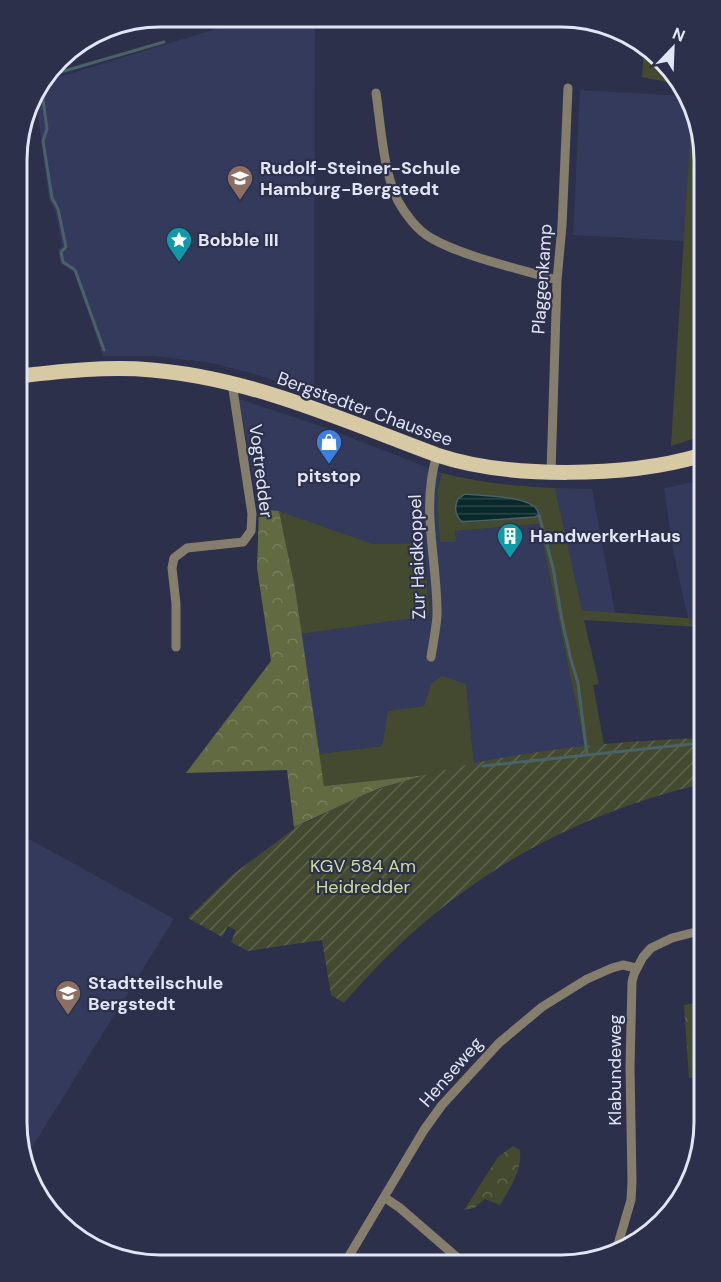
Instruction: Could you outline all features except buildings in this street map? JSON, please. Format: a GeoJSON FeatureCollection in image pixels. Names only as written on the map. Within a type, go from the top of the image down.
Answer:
{"type":"FeatureCollection","features":[{"type":"Feature","properties":{"kind":"main road","name":"Bergstedter Chaussee"},"geometry":{"type":"LineString","coordinates":[[27,375],[95,369],[128,369],[186,374],[232,383],[318,411],[460,463],[480,467],[551,472],[629,468],[694,457]]}},
{"type":"Feature","properties":{"kind":"street","name":"Plaggenkamp"},"geometry":{"type":"LineString","coordinates":[[551,472],[557,280],[562,226],[568,88]]}},
{"type":"Feature","properties":{"kind":"street"},"geometry":{"type":"LineString","coordinates":[[376,93],[388,171],[398,201],[410,219],[429,237],[454,249],[557,280]]}},
{"type":"Feature","properties":{"kind":"street","name":"Vogtredder"},"geometry":{"type":"LineString","coordinates":[[176,646],[176,604],[172,568],[174,558],[187,548],[243,542],[251,531],[252,513],[232,383]]}},
{"type":"Feature","properties":{"kind":"street","name":"Zur Haidkoppel"},"geometry":{"type":"LineString","coordinates":[[431,657],[437,616],[430,492],[437,455]]}},
{"type":"Feature","properties":{"kind":"street"},"geometry":{"type":"LineString","coordinates":[[636,968],[651,948],[672,938],[694,932]]}},
{"type":"Feature","properties":{"kind":"street","name":"Henseweg"},"geometry":{"type":"LineString","coordinates":[[350,1255],[424,1130],[442,1105],[499,1043],[542,1007],[587,979],[623,965],[636,968]]}},
{"type":"Feature","properties":{"kind":"street","name":"Klabundeweg"},"geometry":{"type":"LineString","coordinates":[[619,1241],[631,1200],[631,1003],[632,982],[636,968]]}},
{"type":"Feature","properties":{"kind":"street"},"geometry":{"type":"LineString","coordinates":[[384,1197],[454,1255]]}},
{"type":"Feature","properties":{"kind":"shaded area","name":"Rudolf-Steiner-Schule Hamburg-Bergstedt"},"geometry":{"type":"Polygon","coordinates":[[[222,27],[315,27],[314,394],[258,375],[212,363],[154,356],[103,356],[74,272],[61,264],[58,250],[62,245],[55,210],[49,199],[37,110],[49,86],[56,78],[222,27]]]}},
{"type":"Feature","properties":{"kind":"shaded area"},"geometry":{"type":"Polygon","coordinates":[[[580,90],[677,96],[690,132],[684,241],[573,235],[580,90]]]}},
{"type":"Feature","properties":{"kind":"shaded area"},"geometry":{"type":"Polygon","coordinates":[[[239,399],[321,426],[442,473],[439,480],[438,500],[440,542],[455,531],[539,524],[585,747],[474,764],[466,684],[431,684],[424,706],[388,711],[382,746],[319,754],[301,634],[428,616],[430,610],[424,543],[373,544],[279,511],[259,509],[239,399]]]}},
{"type":"Feature","properties":{"kind":"shaded area"},"geometry":{"type":"Polygon","coordinates":[[[694,482],[694,618],[688,618],[673,550],[664,488],[694,482]]]}},
{"type":"Feature","properties":{"kind":"shaded area"},"geometry":{"type":"Polygon","coordinates":[[[555,488],[592,489],[615,613],[582,611],[555,488]]]}},
{"type":"Feature","properties":{"kind":"shaded area"},"geometry":{"type":"Polygon","coordinates":[[[465,494],[519,500],[536,508],[539,515],[462,522],[457,514],[456,505],[458,499],[465,494]]]}},
{"type":"Feature","properties":{"kind":"shaded area","name":"Stadtteilschule Bergstedt"},"geometry":{"type":"Polygon","coordinates":[[[27,838],[174,919],[30,1150],[27,1130],[27,838]]]}},
{"type":"Feature","properties":{"kind":"green space"},"geometry":{"type":"Polygon","coordinates":[[[647,78],[666,78],[669,83],[647,78]]]}},
{"type":"Feature","properties":{"kind":"green space"},"geometry":{"type":"Polygon","coordinates":[[[690,132],[694,160],[694,439],[671,446],[690,132]]]}},
{"type":"Feature","properties":{"kind":"green space"},"geometry":{"type":"Polygon","coordinates":[[[442,473],[498,484],[555,488],[582,610],[694,619],[694,627],[584,620],[599,684],[593,685],[604,744],[585,747],[539,524],[455,531],[456,542],[440,542],[438,489],[442,473]],[[535,506],[467,523],[537,516],[535,506]]]}},
{"type":"Feature","properties":{"kind":"green space"},"geometry":{"type":"Polygon","coordinates":[[[259,509],[279,511],[295,588],[324,786],[427,775],[380,788],[294,827],[287,770],[186,773],[271,661],[257,568],[259,509]]]}},
{"type":"Feature","properties":{"kind":"green space"},"geometry":{"type":"Polygon","coordinates":[[[279,511],[373,544],[423,543],[430,610],[428,616],[301,634],[295,588],[279,511]]]}},
{"type":"Feature","properties":{"kind":"green space"},"geometry":{"type":"Polygon","coordinates":[[[442,676],[466,684],[474,764],[427,775],[324,786],[319,754],[382,746],[388,711],[424,706],[431,684],[442,676]]]}},
{"type":"Feature","properties":{"kind":"green space","name":"KGV 584 Am Heidredder"},"geometry":{"type":"Polygon","coordinates":[[[694,738],[694,786],[598,817],[550,839],[505,864],[462,893],[421,926],[382,962],[344,1003],[331,995],[322,940],[248,951],[231,942],[236,930],[228,926],[222,937],[188,918],[232,875],[294,827],[359,797],[420,776],[460,766],[540,752],[621,743],[694,738]]]}},
{"type":"Feature","properties":{"kind":"green space"},"geometry":{"type":"Polygon","coordinates":[[[694,1003],[694,1078],[689,1078],[684,1005],[694,1003]]]}},
{"type":"Feature","properties":{"kind":"green space"},"geometry":{"type":"Polygon","coordinates":[[[513,1146],[520,1150],[519,1165],[515,1179],[500,1205],[485,1199],[474,1208],[464,1210],[498,1157],[513,1146]]]}},
{"type":"Feature","properties":{"kind":"waterway"},"geometry":{"type":"LineString","coordinates":[[61,72],[164,42]]}},
{"type":"Feature","properties":{"kind":"waterway"},"geometry":{"type":"LineString","coordinates":[[43,98],[47,129],[43,141],[52,198],[58,209],[66,247],[61,252],[63,262],[75,270],[104,350]]}},
{"type":"Feature","properties":{"kind":"waterway"},"geometry":{"type":"LineString","coordinates":[[539,515],[578,683],[587,755]]}},
{"type":"Feature","properties":{"kind":"waterway"},"geometry":{"type":"LineString","coordinates":[[483,766],[694,744]]}},
{"type":"Feature","properties":{"kind":"place","name":"Rudolf-Steiner-Schule Hamburg-Bergstedt"},"geometry":{"type":"Point","coordinates":[240,201]}},
{"type":"Feature","properties":{"kind":"place","name":"Bobble III"},"geometry":{"type":"Point","coordinates":[179,263]}},
{"type":"Feature","properties":{"kind":"place","name":"pitstop"},"geometry":{"type":"Point","coordinates":[329,465]}},
{"type":"Feature","properties":{"kind":"place","name":"HandwerkerHaus"},"geometry":{"type":"Point","coordinates":[510,559]}},
{"type":"Feature","properties":{"kind":"place","name":"Stadtteilschule Bergstedt"},"geometry":{"type":"Point","coordinates":[68,1016]}}]}
